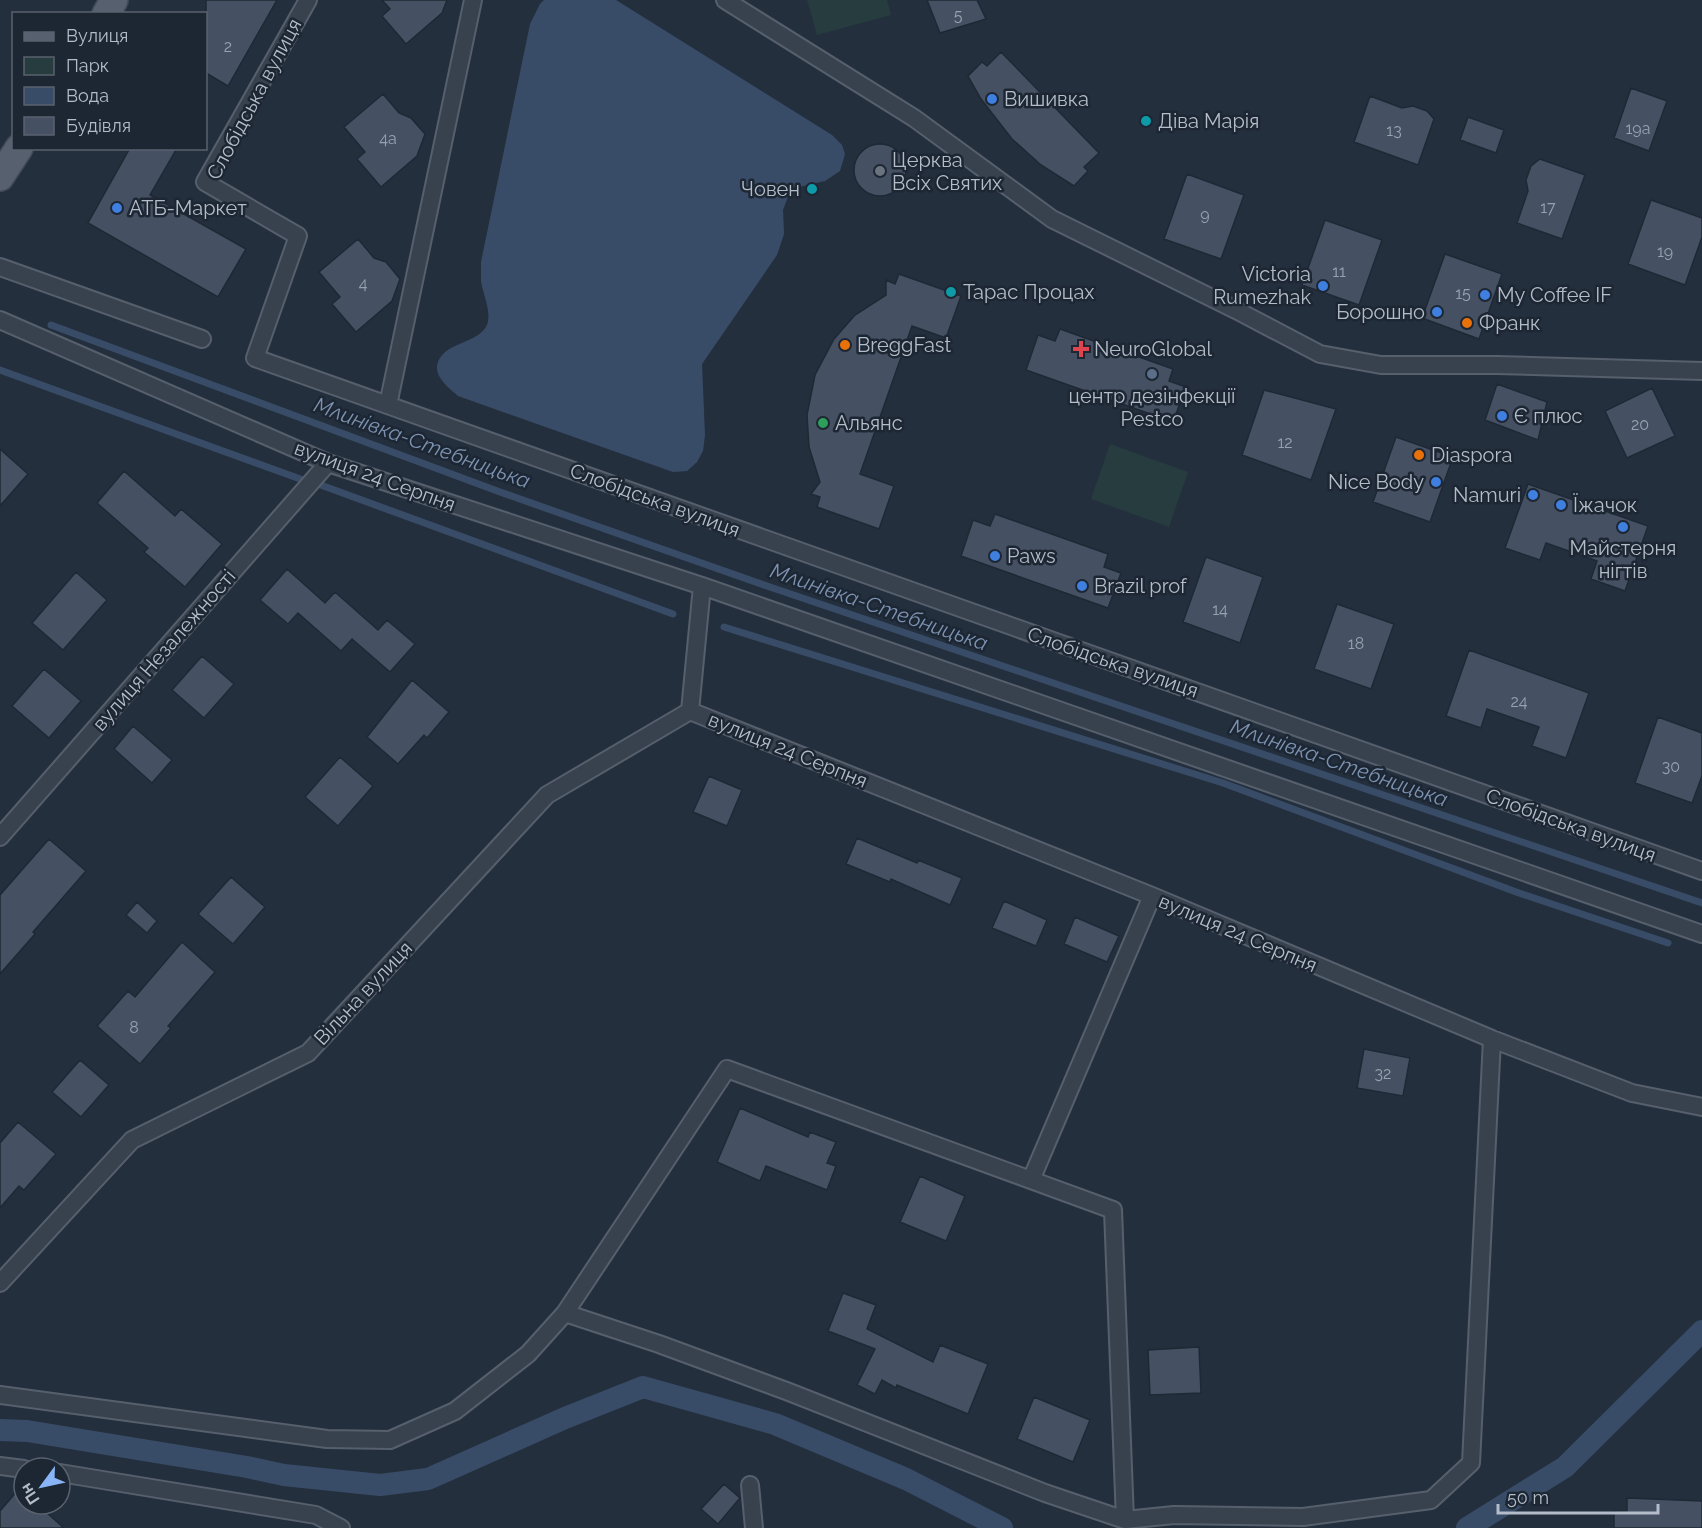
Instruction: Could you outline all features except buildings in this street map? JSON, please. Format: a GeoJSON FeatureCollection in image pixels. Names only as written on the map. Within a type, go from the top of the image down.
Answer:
{"type":"FeatureCollection","features":[{"type":"Feature","properties":{"kind":"main road"},"geometry":{"type":"LineString","coordinates":[[0,177],[18,150]]}},
{"type":"Feature","properties":{"kind":"street","name":"Слобідська вулиця"},"geometry":{"type":"LineString","coordinates":[[308,0],[205,182],[298,236],[255,358],[1702,871]]}},
{"type":"Feature","properties":{"kind":"street"},"geometry":{"type":"LineString","coordinates":[[388,405],[472,0]]}},
{"type":"Feature","properties":{"kind":"street"},"geometry":{"type":"LineString","coordinates":[[725,0],[914,118],[1052,219],[1226,304],[1320,354],[1381,365],[1497,365],[1702,371]]}},
{"type":"Feature","properties":{"kind":"street"},"geometry":{"type":"LineString","coordinates":[[0,267],[202,339]]}},
{"type":"Feature","properties":{"kind":"street","name":"вулиця 24 Серпня"},"geometry":{"type":"LineString","coordinates":[[0,320],[328,463],[702,586],[690,711],[1152,896],[1492,1039],[1632,1093],[1702,1107]]}},
{"type":"Feature","properties":{"kind":"street","name":"вулиця Незалежності"},"geometry":{"type":"LineString","coordinates":[[0,837],[328,463]]}},
{"type":"Feature","properties":{"kind":"street"},"geometry":{"type":"LineString","coordinates":[[702,586],[1702,934]]}},
{"type":"Feature","properties":{"kind":"street","name":"Вільна вулиця"},"geometry":{"type":"LineString","coordinates":[[0,1283],[132,1140],[308,1053],[547,795],[690,711]]}},
{"type":"Feature","properties":{"kind":"street"},"geometry":{"type":"LineString","coordinates":[[1031,1180],[1152,896]]}},
{"type":"Feature","properties":{"kind":"street"},"geometry":{"type":"LineString","coordinates":[[564,1313],[659,1344],[789,1392],[1045,1493],[1125,1520],[1174,1515],[1303,1517],[1431,1500],[1471,1462],[1492,1039]]}},
{"type":"Feature","properties":{"kind":"street"},"geometry":{"type":"LineString","coordinates":[[0,1395],[327,1439],[390,1440],[455,1411],[528,1354],[564,1313],[727,1069],[1113,1210],[1125,1520]]}},
{"type":"Feature","properties":{"kind":"street"},"geometry":{"type":"LineString","coordinates":[[72,1475],[316,1515],[341,1528]]}},
{"type":"Feature","properties":{"kind":"street"},"geometry":{"type":"LineString","coordinates":[[750,1485],[754,1528]]}},
{"type":"Feature","properties":{"kind":"green space"},"geometry":{"type":"Polygon","coordinates":[[[807,0],[887,0],[891,15],[817,35],[807,0]]]}},
{"type":"Feature","properties":{"kind":"green space"},"geometry":{"type":"Polygon","coordinates":[[[1110,444],[1188,472],[1169,527],[1091,499],[1110,444]]]}},
{"type":"Feature","properties":{"kind":"water"},"geometry":{"type":"Polygon","coordinates":[[[544,0],[616,0],[832,135],[842,145],[845,154],[840,171],[825,181],[799,187],[789,194],[783,210],[784,234],[777,255],[702,364],[705,435],[703,451],[697,462],[687,471],[673,472],[458,396],[438,374],[437,364],[444,353],[482,332],[488,322],[488,310],[481,281],[481,262],[530,24],[544,0]]]}},
{"type":"Feature","properties":{"kind":"waterway","name":"Млинівка-Стебницька"},"geometry":{"type":"LineString","coordinates":[[51,325],[500,492],[767,586],[1702,903]]}},
{"type":"Feature","properties":{"kind":"waterway"},"geometry":{"type":"LineString","coordinates":[[0,370],[303,480]]}},
{"type":"Feature","properties":{"kind":"waterway"},"geometry":{"type":"LineString","coordinates":[[318,484],[673,614]]}},
{"type":"Feature","properties":{"kind":"waterway"},"geometry":{"type":"LineString","coordinates":[[724,627],[1223,783],[1519,893],[1668,943]]}},
{"type":"Feature","properties":{"kind":"waterway"},"geometry":{"type":"LineString","coordinates":[[1467,1528],[1565,1467],[1702,1331]]}},
{"type":"Feature","properties":{"kind":"waterway"},"geometry":{"type":"LineString","coordinates":[[0,1430],[27,1431],[284,1475],[380,1485],[428,1479],[565,1418],[643,1387],[775,1424],[906,1479],[1002,1528]]}},
{"type":"Feature","properties":{"kind":"place","name":"Вишивка"},"geometry":{"type":"Point","coordinates":[992,99]}},
{"type":"Feature","properties":{"kind":"place","name":"Діва Марія"},"geometry":{"type":"Point","coordinates":[1146,121]}},
{"type":"Feature","properties":{"kind":"place","name":"Церква Всіх Святих"},"geometry":{"type":"Point","coordinates":[880,171]}},
{"type":"Feature","properties":{"kind":"place","name":"Човен"},"geometry":{"type":"Point","coordinates":[812,189]}},
{"type":"Feature","properties":{"kind":"place","name":"АТБ-Маркет"},"geometry":{"type":"Point","coordinates":[117,208]}},
{"type":"Feature","properties":{"kind":"place","name":"Victoria Rumezhak"},"geometry":{"type":"Point","coordinates":[1323,286]}},
{"type":"Feature","properties":{"kind":"place","name":"Тарас Процах"},"geometry":{"type":"Point","coordinates":[951,292]}},
{"type":"Feature","properties":{"kind":"place","name":"My Coffee IF"},"geometry":{"type":"Point","coordinates":[1485,295]}},
{"type":"Feature","properties":{"kind":"place","name":"Борошно"},"geometry":{"type":"Point","coordinates":[1437,312]}},
{"type":"Feature","properties":{"kind":"place","name":"Франк"},"geometry":{"type":"Point","coordinates":[1467,323]}},
{"type":"Feature","properties":{"kind":"place","name":"BreggFast"},"geometry":{"type":"Point","coordinates":[845,345]}},
{"type":"Feature","properties":{"kind":"place","name":"NeuroGlobal"},"geometry":{"type":"Point","coordinates":[1081,349]}},
{"type":"Feature","properties":{"kind":"place","name":"центр дезінфекції Pestco"},"geometry":{"type":"Point","coordinates":[1152,374]}},
{"type":"Feature","properties":{"kind":"place","name":"Є плюс"},"geometry":{"type":"Point","coordinates":[1502,416]}},
{"type":"Feature","properties":{"kind":"place","name":"Альянс"},"geometry":{"type":"Point","coordinates":[823,423]}},
{"type":"Feature","properties":{"kind":"place","name":"Diaspora"},"geometry":{"type":"Point","coordinates":[1419,455]}},
{"type":"Feature","properties":{"kind":"place","name":"Nice Body"},"geometry":{"type":"Point","coordinates":[1436,482]}},
{"type":"Feature","properties":{"kind":"place","name":"Namuri"},"geometry":{"type":"Point","coordinates":[1533,495]}},
{"type":"Feature","properties":{"kind":"place","name":"Їжачок"},"geometry":{"type":"Point","coordinates":[1561,505]}},
{"type":"Feature","properties":{"kind":"place","name":"Майстерня нігтів"},"geometry":{"type":"Point","coordinates":[1623,527]}},
{"type":"Feature","properties":{"kind":"place","name":"Paws"},"geometry":{"type":"Point","coordinates":[995,556]}},
{"type":"Feature","properties":{"kind":"place","name":"Brazil prof"},"geometry":{"type":"Point","coordinates":[1082,586]}}]}
